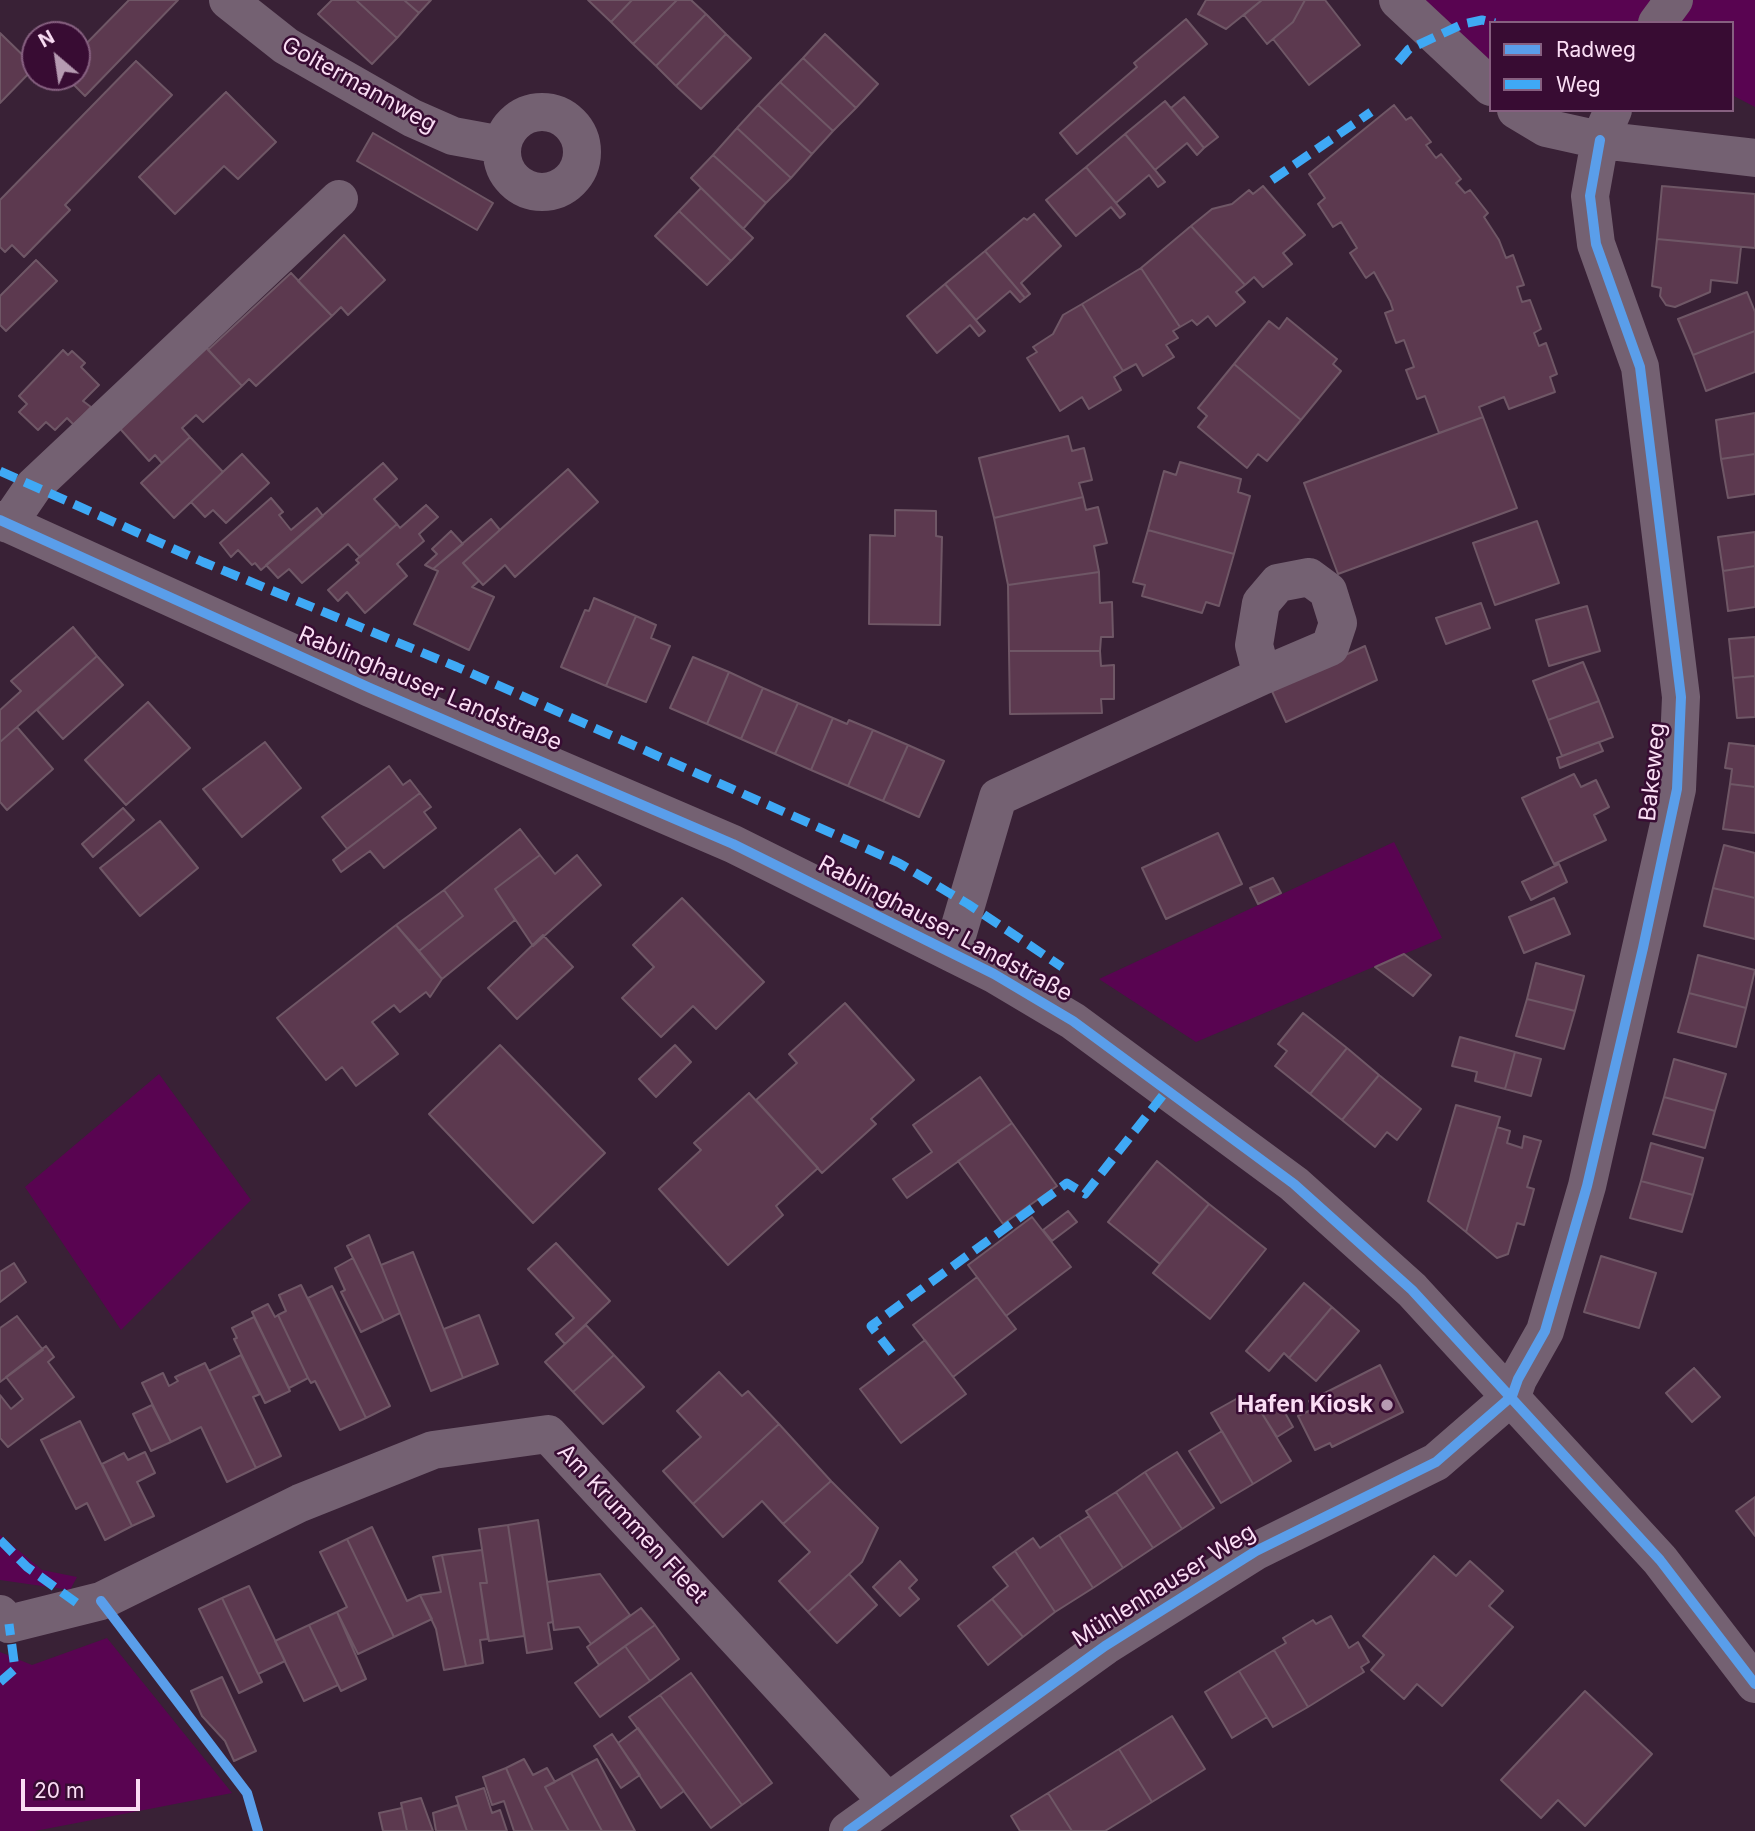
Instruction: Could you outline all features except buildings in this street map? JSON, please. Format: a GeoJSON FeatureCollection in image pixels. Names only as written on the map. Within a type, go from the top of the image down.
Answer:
{"type":"FeatureCollection","features":[{"type":"Feature","properties":{"kind":"street","name":"Goltermannweg"},"geometry":{"type":"LineString","coordinates":[[228,0],[286,46],[412,118],[453,136],[502,145]]}},
{"type":"Feature","properties":{"kind":"street"},"geometry":{"type":"LineString","coordinates":[[1398,0],[1489,85]]}},
{"type":"Feature","properties":{"kind":"street"},"geometry":{"type":"LineString","coordinates":[[1658,21],[1674,0]]}},
{"type":"Feature","properties":{"kind":"street"},"geometry":{"type":"LineString","coordinates":[[1519,112],[1546,128],[1606,125],[1755,159]]}},
{"type":"Feature","properties":{"kind":"street","name":"Bakeweg"},"geometry":{"type":"LineString","coordinates":[[1512,1396],[1545,1331],[1587,1186],[1677,789],[1681,697],[1674,617],[1640,368],[1596,244],[1590,196],[1606,125]]}},
{"type":"Feature","properties":{"kind":"street"},"geometry":{"type":"LineString","coordinates":[[4,522],[34,486],[338,199]]}},
{"type":"Feature","properties":{"kind":"street","name":"Rablinghauser Landstraße"},"geometry":{"type":"LineString","coordinates":[[4,522],[370,688],[733,844],[994,974],[1073,1021],[1294,1184],[1412,1290],[1660,1560],[1755,1684]]}},
{"type":"Feature","properties":{"kind":"street"},"geometry":{"type":"LineString","coordinates":[[951,953],[999,797],[1262,677]]}},
{"type":"Feature","properties":{"kind":"street","name":"Mühlenhauser Weg"},"geometry":{"type":"LineString","coordinates":[[848,1831],[1105,1646],[1256,1551],[1436,1462],[1512,1396]]}},
{"type":"Feature","properties":{"kind":"street","name":"Am Krummen Fleet"},"geometry":{"type":"LineString","coordinates":[[0,1614],[9,1624],[101,1601],[300,1503],[433,1450],[548,1434],[887,1801]]}},
{"type":"Feature","properties":{"kind":"shaded area"},"geometry":{"type":"Polygon","coordinates":[[[1425,0],[1755,0],[1755,107],[1734,96],[1734,21],[1489,21],[1489,64],[1425,0]]]}},
{"type":"Feature","properties":{"kind":"shaded area"},"geometry":{"type":"Polygon","coordinates":[[[1394,842],[1442,938],[1196,1042],[1099,979],[1394,842]]]}},
{"type":"Feature","properties":{"kind":"shaded area"},"geometry":{"type":"Polygon","coordinates":[[[159,1074],[251,1200],[121,1330],[25,1187],[159,1074]]]}},
{"type":"Feature","properties":{"kind":"shaded area"},"geometry":{"type":"Polygon","coordinates":[[[0,1535],[42,1570],[77,1577],[70,1590],[0,1580],[0,1535]]]}},
{"type":"Feature","properties":{"kind":"shaded area"},"geometry":{"type":"Polygon","coordinates":[[[107,1638],[232,1793],[35,1831],[0,1831],[0,1652],[32,1665],[107,1638]]]}},
{"type":"Feature","properties":{"kind":"marked path"},"geometry":{"type":"LineString","coordinates":[[1398,62],[1409,49],[1463,24],[1482,20],[1489,22]]}},
{"type":"Feature","properties":{"kind":"marked path"},"geometry":{"type":"LineString","coordinates":[[1272,180],[1371,112]]}},
{"type":"Feature","properties":{"kind":"marked path"},"geometry":{"type":"LineString","coordinates":[[0,471],[203,562],[457,667],[899,863],[968,904],[1062,967]]}},
{"type":"Feature","properties":{"kind":"marked path"},"geometry":{"type":"LineString","coordinates":[[892,1353],[871,1326],[1067,1183],[1085,1194],[1167,1090]]}},
{"type":"Feature","properties":{"kind":"marked path"},"geometry":{"type":"LineString","coordinates":[[0,1540],[27,1567],[81,1606]]}},
{"type":"Feature","properties":{"kind":"marked path"},"geometry":{"type":"LineString","coordinates":[[0,1682],[15,1669],[9,1624]]}},
{"type":"Feature","properties":{"kind":"cycle path"},"geometry":{"type":"LineString","coordinates":[[848,1831],[1105,1646],[1256,1551],[1436,1462],[1512,1396],[1518,1379],[1545,1331],[1587,1186],[1677,789],[1681,697],[1640,367],[1596,244],[1590,196],[1600,140]]}},
{"type":"Feature","properties":{"kind":"cycle path"},"geometry":{"type":"LineString","coordinates":[[0,520],[370,688],[733,844],[994,974],[1073,1021],[1294,1184],[1412,1290],[1660,1560],[1755,1684]]}},
{"type":"Feature","properties":{"kind":"cycle path"},"geometry":{"type":"LineString","coordinates":[[101,1601],[247,1793],[258,1831]]}},
{"type":"Feature","properties":{"kind":"place","name":"Hafen Kiosk"},"geometry":{"type":"Point","coordinates":[1387,1405]}}]}
